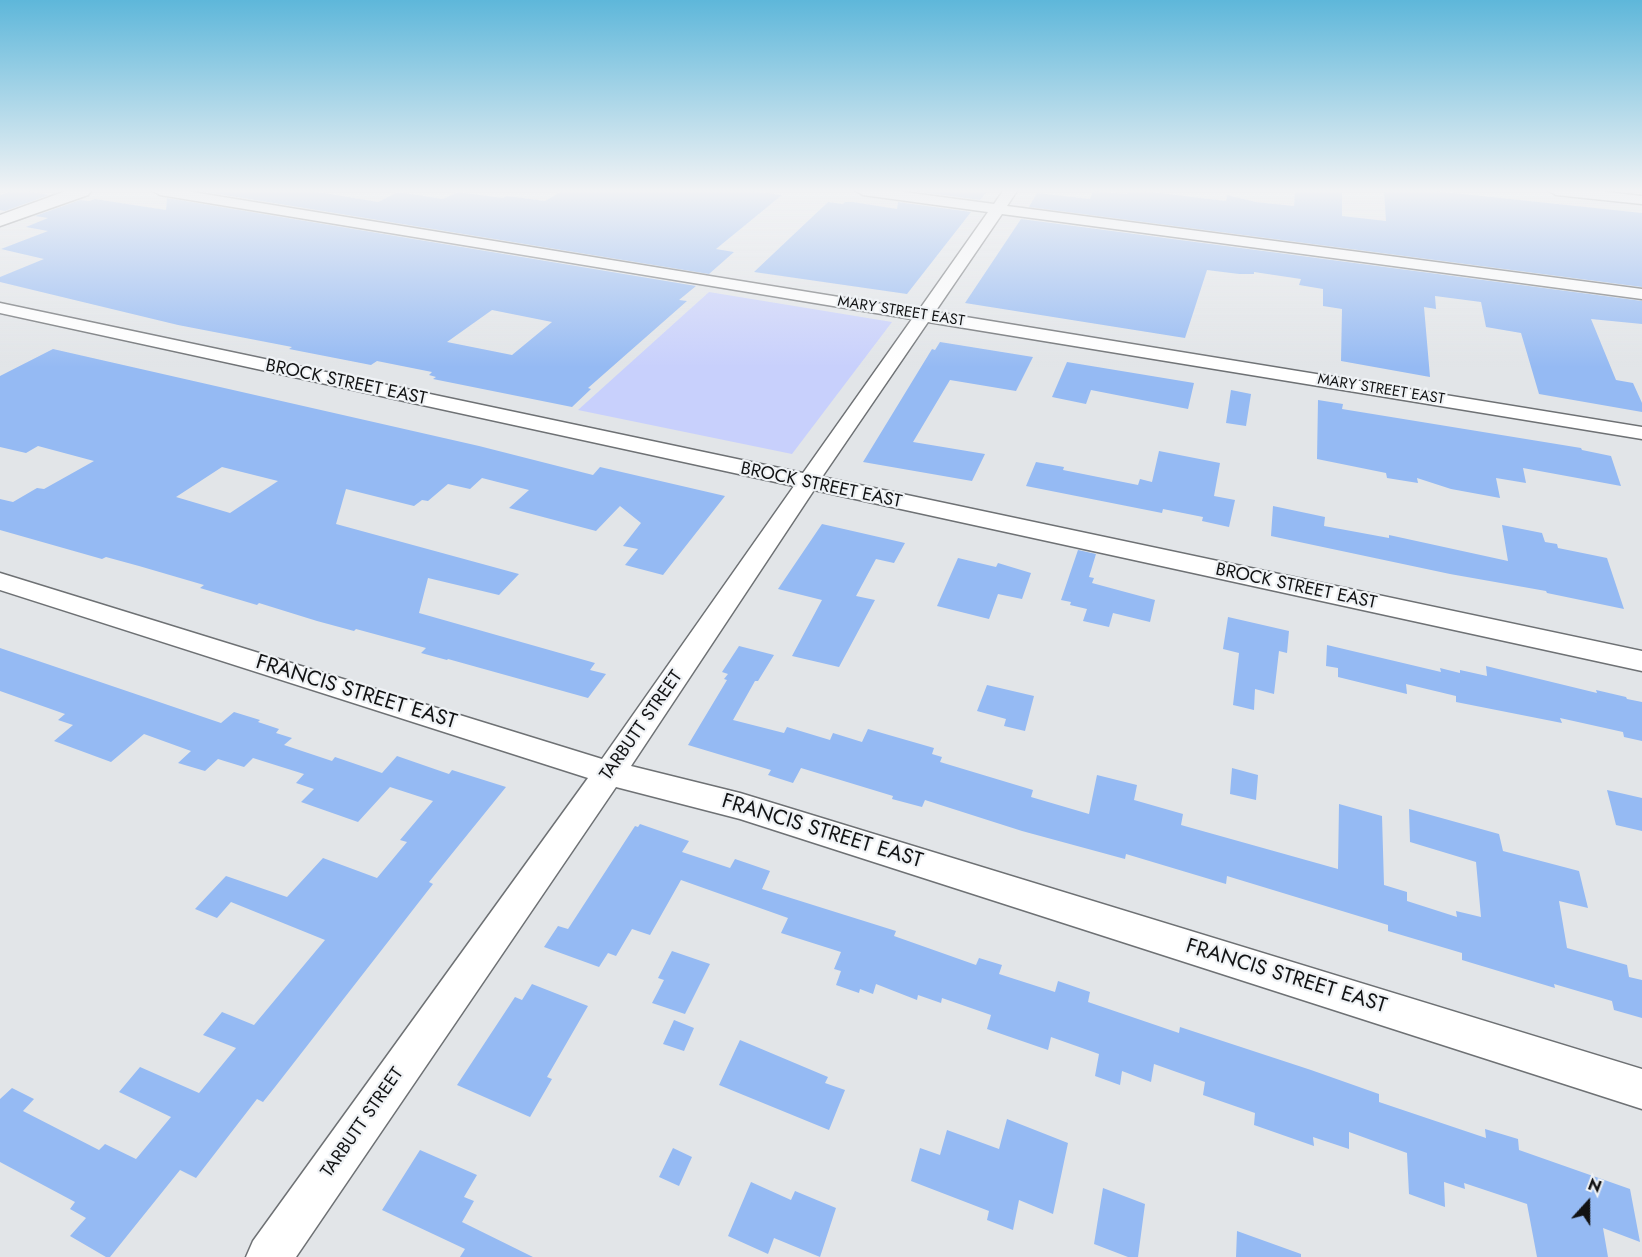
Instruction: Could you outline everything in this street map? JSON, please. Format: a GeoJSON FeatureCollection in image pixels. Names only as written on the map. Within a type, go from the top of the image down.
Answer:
{"type":"FeatureCollection","features":[{"type":"Feature","properties":{"kind":"street","name":"MARY STREET EAST"},"geometry":{"type":"LineString","coordinates":[[518,250],[1642,433]]}},
{"type":"Feature","properties":{"kind":"street","name":"TARBUTT STREET"},"geometry":{"type":"LineString","coordinates":[[269,1257],[609,773],[970,250]]}},
{"type":"Feature","properties":{"kind":"street"},"geometry":{"type":"LineString","coordinates":[[1307,250],[1642,294]]}},
{"type":"Feature","properties":{"kind":"street","name":"BROCK STREET EAST"},"geometry":{"type":"LineString","coordinates":[[0,308],[1642,661]]}},
{"type":"Feature","properties":{"kind":"street","name":"FRANCIS STREET EAST"},"geometry":{"type":"LineString","coordinates":[[0,581],[609,773],[740,807],[1642,1089]]}},
{"type":"Feature","properties":{"kind":"shaded area"},"geometry":{"type":"Polygon","coordinates":[[[709,292],[892,322],[792,454],[578,410],[709,292]]]}},
{"type":"Feature","properties":{"kind":"building"},"geometry":{"type":"Polygon","coordinates":[[[4,250],[478,250],[696,286],[679,300],[687,301],[588,388],[591,389],[572,407],[433,379],[436,377],[429,375],[432,372],[377,361],[371,365],[289,349],[292,347],[178,325],[0,282],[0,277],[44,259],[4,250]],[[492,310],[447,342],[512,355],[552,322],[492,310]]]}},
{"type":"Feature","properties":{"kind":"building"},"geometry":{"type":"Polygon","coordinates":[[[560,250],[720,250],[734,252],[709,274],[560,250]]]}},
{"type":"Feature","properties":{"kind":"building"},"geometry":{"type":"Polygon","coordinates":[[[778,250],[942,250],[907,294],[754,272],[778,250]]]}},
{"type":"Feature","properties":{"kind":"building"},"geometry":{"type":"Polygon","coordinates":[[[1001,250],[1253,250],[1642,301],[1642,324],[1591,319],[1616,380],[1633,383],[1642,403],[1642,412],[1539,394],[1521,333],[1486,327],[1481,302],[1435,296],[1436,309],[1424,307],[1430,377],[1341,361],[1342,309],[1323,306],[1323,289],[1299,285],[1301,279],[1254,272],[1254,274],[1239,274],[1207,270],[1185,338],[965,303],[1001,250]]]}},
{"type":"Feature","properties":{"kind":"building"},"geometry":{"type":"Polygon","coordinates":[[[1356,250],[1642,250],[1642,287],[1356,250]]]}},
{"type":"Feature","properties":{"kind":"building"},"geometry":{"type":"Polygon","coordinates":[[[940,342],[1033,357],[1016,391],[950,380],[913,442],[985,454],[972,481],[863,462],[932,349],[935,350],[940,342]]]}},
{"type":"Feature","properties":{"kind":"building"},"geometry":{"type":"Polygon","coordinates":[[[53,349],[479,446],[593,475],[600,467],[725,496],[663,575],[625,565],[638,549],[623,546],[641,523],[620,506],[596,531],[509,508],[529,490],[482,478],[470,489],[448,484],[428,501],[422,500],[414,506],[346,489],[336,524],[519,574],[499,595],[428,578],[419,613],[595,663],[590,670],[606,674],[588,698],[421,653],[426,648],[356,629],[354,631],[259,603],[257,605],[200,588],[204,585],[139,566],[106,557],[102,559],[0,530],[0,499],[13,502],[37,488],[44,489],[94,461],[38,446],[26,453],[0,447],[0,376],[53,349]],[[222,467],[176,497],[230,513],[278,481],[222,467]]]}},
{"type":"Feature","properties":{"kind":"building"},"geometry":{"type":"Polygon","coordinates":[[[1067,362],[1194,383],[1188,409],[1091,390],[1086,404],[1052,397],[1067,362]]]}},
{"type":"Feature","properties":{"kind":"building"},"geometry":{"type":"Polygon","coordinates":[[[1231,390],[1251,394],[1246,426],[1226,423],[1231,390]]]}},
{"type":"Feature","properties":{"kind":"building"},"geometry":{"type":"Polygon","coordinates":[[[1318,400],[1343,404],[1342,409],[1581,448],[1611,456],[1621,486],[1523,468],[1526,483],[1496,478],[1500,498],[1451,489],[1417,478],[1418,483],[1387,478],[1386,473],[1317,459],[1318,400]]]}},
{"type":"Feature","properties":{"kind":"building"},"geometry":{"type":"Polygon","coordinates":[[[1159,451],[1220,463],[1214,496],[1235,500],[1229,527],[1202,521],[1203,517],[1163,509],[1162,513],[1026,486],[1036,462],[1064,467],[1063,470],[1138,485],[1140,479],[1152,482],[1159,451]]]}},
{"type":"Feature","properties":{"kind":"building"},"geometry":{"type":"Polygon","coordinates":[[[1273,506],[1325,517],[1324,526],[1389,538],[1389,535],[1508,561],[1502,525],[1542,533],[1545,542],[1557,544],[1558,548],[1607,558],[1624,609],[1546,591],[1450,574],[1271,536],[1273,506]]]}},
{"type":"Feature","properties":{"kind":"building"},"geometry":{"type":"Polygon","coordinates":[[[822,524],[905,543],[894,563],[876,559],[856,596],[875,600],[839,667],[792,656],[822,600],[778,589],[822,524]]]}},
{"type":"Feature","properties":{"kind":"building"},"geometry":{"type":"Polygon","coordinates":[[[1078,550],[1096,554],[1089,577],[1094,578],[1092,583],[1155,600],[1150,622],[1113,613],[1109,627],[1083,621],[1087,609],[1061,600],[1078,550]]]}},
{"type":"Feature","properties":{"kind":"building"},"geometry":{"type":"Polygon","coordinates":[[[958,558],[996,567],[998,563],[1031,573],[1022,599],[998,594],[989,619],[937,606],[958,558]]]}},
{"type":"Feature","properties":{"kind":"building"},"geometry":{"type":"Polygon","coordinates":[[[1228,617],[1289,631],[1287,653],[1279,651],[1274,694],[1255,689],[1254,710],[1233,705],[1239,653],[1223,649],[1228,617]]]}},
{"type":"Feature","properties":{"kind":"building"},"geometry":{"type":"Polygon","coordinates":[[[1327,645],[1441,672],[1440,668],[1487,676],[1486,666],[1597,693],[1596,690],[1626,697],[1642,702],[1642,741],[1624,737],[1623,732],[1560,718],[1562,723],[1456,702],[1456,696],[1406,684],[1407,694],[1338,677],[1338,668],[1326,666],[1327,645]]]}},
{"type":"Feature","properties":{"kind":"building"},"geometry":{"type":"Polygon","coordinates":[[[739,646],[774,655],[758,681],[755,681],[733,720],[784,733],[787,727],[830,740],[833,733],[862,742],[868,729],[934,748],[932,754],[942,757],[940,762],[1033,790],[1031,797],[1089,814],[1097,775],[1137,785],[1134,800],[1183,814],[1181,825],[1338,869],[1339,804],[1382,816],[1384,885],[1407,892],[1407,901],[1457,917],[1456,911],[1481,917],[1476,862],[1410,842],[1409,809],[1499,834],[1503,851],[1579,871],[1588,908],[1559,901],[1567,948],[1627,965],[1629,977],[1642,980],[1642,1018],[1614,1010],[1612,1001],[1554,984],[1555,988],[1462,960],[1462,953],[1388,931],[1388,925],[1227,876],[1226,884],[1126,854],[1125,859],[1022,831],[925,800],[922,807],[892,799],[893,796],[801,768],[793,783],[768,775],[771,770],[688,745],[727,680],[724,679],[728,674],[722,672],[739,646]]]}},
{"type":"Feature","properties":{"kind":"building"},"geometry":{"type":"Polygon","coordinates":[[[0,648],[221,723],[234,712],[260,720],[258,722],[279,729],[276,733],[292,738],[284,745],[332,761],[335,757],[382,773],[397,756],[449,774],[452,770],[506,787],[429,882],[433,884],[263,1102],[257,1099],[196,1178],[180,1170],[110,1257],[106,1257],[70,1236],[86,1218],[70,1209],[75,1202],[0,1162],[0,1099],[12,1088],[34,1099],[23,1111],[99,1150],[105,1144],[136,1159],[171,1117],[119,1092],[140,1067],[199,1093],[236,1048],[203,1035],[222,1012],[254,1025],[325,940],[231,902],[217,918],[195,909],[226,876],[287,897],[323,858],[377,878],[407,842],[400,840],[433,801],[390,787],[358,822],[301,802],[314,789],[296,783],[304,774],[253,758],[244,767],[218,759],[205,771],[178,763],[191,751],[144,734],[111,762],[54,741],[73,725],[58,720],[65,714],[0,691],[0,648]]]}},
{"type":"Feature","properties":{"kind":"building"},"geometry":{"type":"Polygon","coordinates":[[[987,685],[1034,696],[1025,731],[1004,726],[1006,719],[977,711],[987,685]]]}},
{"type":"Feature","properties":{"kind":"building"},"geometry":{"type":"Polygon","coordinates":[[[1232,768],[1258,775],[1256,800],[1230,794],[1232,768]]]}},
{"type":"Feature","properties":{"kind":"building"},"geometry":{"type":"Polygon","coordinates":[[[1607,790],[1642,798],[1642,831],[1616,825],[1607,790]]]}},
{"type":"Feature","properties":{"kind":"building"},"geometry":{"type":"Polygon","coordinates":[[[640,824],[689,841],[682,852],[730,868],[735,859],[770,871],[762,889],[896,931],[894,936],[976,965],[979,958],[1002,965],[999,974],[1055,992],[1058,981],[1090,992],[1088,1002],[1179,1033],[1180,1027],[1311,1070],[1379,1094],[1379,1102],[1486,1138],[1485,1129],[1518,1139],[1519,1150],[1630,1189],[1640,1242],[1603,1228],[1608,1257],[1537,1257],[1527,1204],[1464,1183],[1465,1189],[1444,1182],[1445,1207],[1409,1194],[1407,1153],[1349,1132],[1349,1149],[1313,1137],[1314,1146],[1254,1125],[1255,1113],[1203,1095],[1205,1082],[1154,1064],[1151,1082],[1122,1071],[1120,1085],[1095,1076],[1099,1054],[1051,1037],[1048,1050],[987,1029],[991,1015],[942,998],[941,1003],[918,995],[917,1000],[876,984],[873,994],[860,989],[859,993],[836,985],[841,971],[834,969],[841,952],[781,933],[788,918],[681,880],[650,935],[632,929],[616,956],[608,953],[599,967],[544,947],[558,926],[568,929],[635,826],[638,827],[640,824]]]}},
{"type":"Feature","properties":{"kind":"building"},"geometry":{"type":"Polygon","coordinates":[[[672,951],[710,964],[685,1014],[652,1003],[664,980],[658,978],[672,951]]]}},
{"type":"Feature","properties":{"kind":"building"},"geometry":{"type":"Polygon","coordinates":[[[532,984],[588,1006],[547,1077],[552,1079],[530,1117],[457,1085],[515,997],[522,1000],[532,984]]]}},
{"type":"Feature","properties":{"kind":"building"},"geometry":{"type":"Polygon","coordinates":[[[674,1020],[694,1028],[684,1051],[663,1044],[674,1020]]]}},
{"type":"Feature","properties":{"kind":"building"},"geometry":{"type":"Polygon","coordinates":[[[740,1040],[828,1077],[825,1083],[845,1090],[829,1130],[719,1085],[740,1040]]]}},
{"type":"Feature","properties":{"kind":"building"},"geometry":{"type":"Polygon","coordinates":[[[1007,1119],[1068,1143],[1053,1214],[1019,1200],[1013,1230],[987,1220],[989,1211],[911,1181],[920,1148],[940,1155],[947,1130],[999,1149],[1007,1119]]]}},
{"type":"Feature","properties":{"kind":"building"},"geometry":{"type":"Polygon","coordinates":[[[673,1148],[692,1157],[679,1186],[659,1177],[673,1148]]]}},
{"type":"Feature","properties":{"kind":"building"},"geometry":{"type":"Polygon","coordinates":[[[420,1150],[477,1175],[464,1197],[474,1201],[462,1222],[533,1257],[460,1257],[465,1249],[382,1210],[420,1150]]]}},
{"type":"Feature","properties":{"kind":"building"},"geometry":{"type":"Polygon","coordinates":[[[751,1182],[791,1200],[795,1191],[836,1208],[820,1257],[774,1238],[768,1254],[728,1236],[751,1182]]]}},
{"type":"Feature","properties":{"kind":"building"},"geometry":{"type":"Polygon","coordinates":[[[1103,1188],[1145,1204],[1138,1257],[1128,1257],[1094,1244],[1103,1188]]]}},
{"type":"Feature","properties":{"kind":"building"},"geometry":{"type":"Polygon","coordinates":[[[1237,1231],[1301,1254],[1301,1257],[1236,1257],[1237,1231]]]}}]}
